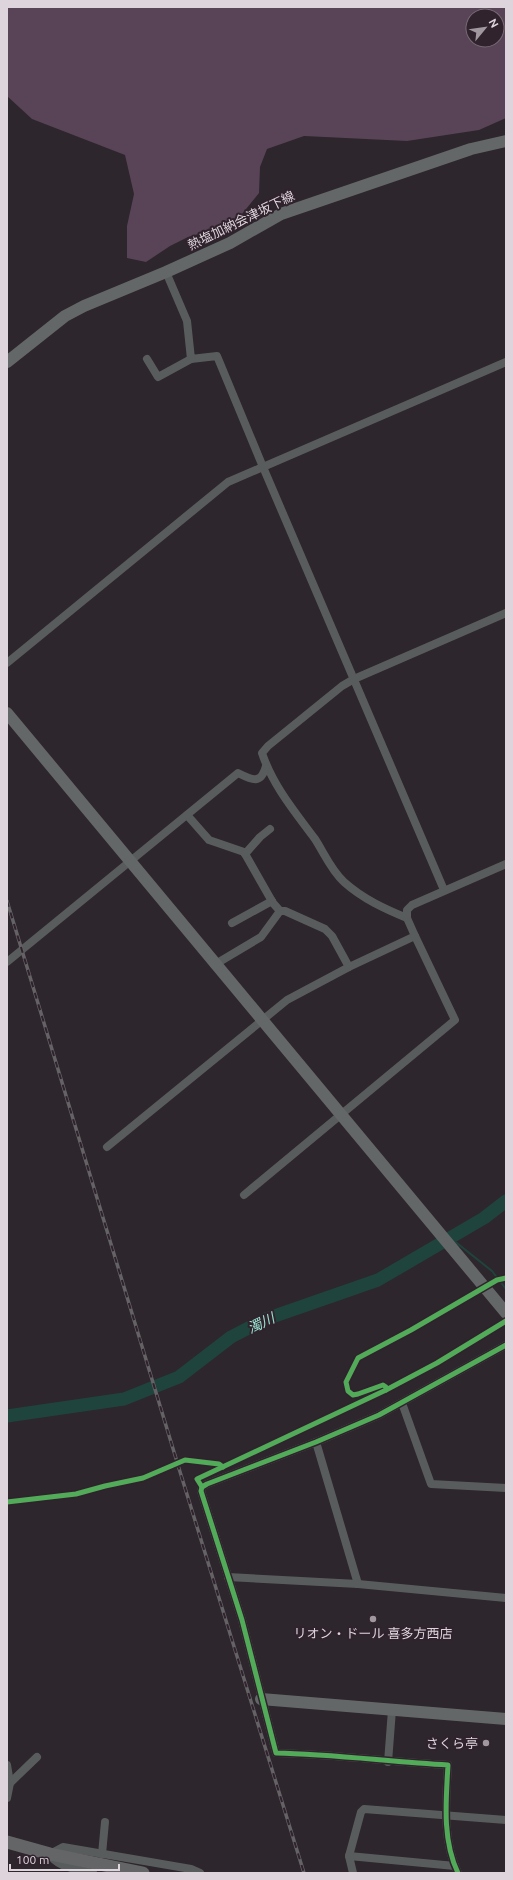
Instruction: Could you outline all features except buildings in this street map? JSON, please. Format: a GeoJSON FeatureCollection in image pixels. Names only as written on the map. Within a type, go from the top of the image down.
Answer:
{"type":"FeatureCollection","features":[{"type":"Feature","properties":{"kind":"main road"},"geometry":{"type":"LineString","coordinates":[[7,1842],[50,1854],[143,1873]]}},
{"type":"Feature","properties":{"kind":"street","name":"熱塩加納会津坂下線"},"geometry":{"type":"LineString","coordinates":[[7,362],[66,316],[84,306],[166,272],[230,243],[281,214],[300,206],[471,149],[506,141]]}},
{"type":"Feature","properties":{"kind":"street"},"geometry":{"type":"LineString","coordinates":[[166,272],[187,321],[191,358]]}},
{"type":"Feature","properties":{"kind":"street"},"geometry":{"type":"LineString","coordinates":[[148,359],[158,377],[191,358],[217,356],[262,467],[444,890]]}},
{"type":"Feature","properties":{"kind":"street"},"geometry":{"type":"LineString","coordinates":[[7,663],[228,482],[506,362]]}},
{"type":"Feature","properties":{"kind":"street"},"geometry":{"type":"LineString","coordinates":[[408,918],[375,905],[343,882],[277,786],[266,766],[262,754],[268,746],[342,686],[354,679],[506,613]]}},
{"type":"Feature","properties":{"kind":"street"},"geometry":{"type":"LineString","coordinates":[[7,714],[214,965],[505,1312]]}},
{"type":"Feature","properties":{"kind":"street"},"geometry":{"type":"LineString","coordinates":[[7,962],[238,773],[251,780],[258,779],[264,774],[266,766]]}},
{"type":"Feature","properties":{"kind":"street"},"geometry":{"type":"LineString","coordinates":[[187,815],[209,840],[240,850],[245,854],[272,901],[280,911],[285,911],[325,929],[332,936],[349,967]]}},
{"type":"Feature","properties":{"kind":"street"},"geometry":{"type":"LineString","coordinates":[[245,854],[260,837],[270,829]]}},
{"type":"Feature","properties":{"kind":"street"},"geometry":{"type":"LineString","coordinates":[[244,1195],[455,1020],[415,936],[408,918],[407,910],[412,905],[444,890],[506,864]]}},
{"type":"Feature","properties":{"kind":"street"},"geometry":{"type":"LineString","coordinates":[[232,923],[272,901]]}},
{"type":"Feature","properties":{"kind":"street"},"geometry":{"type":"LineString","coordinates":[[214,965],[261,937],[280,911]]}},
{"type":"Feature","properties":{"kind":"street"},"geometry":{"type":"LineString","coordinates":[[107,1147],[294,995],[415,936]]}},
{"type":"Feature","properties":{"kind":"street"},"geometry":{"type":"LineString","coordinates":[[349,1856],[457,1870],[445,1815],[448,1765],[388,1762],[308,1753],[276,1753],[242,1620],[201,1491],[202,1487],[316,1442],[402,1403],[506,1345]]}},
{"type":"Feature","properties":{"kind":"street"},"geometry":{"type":"LineString","coordinates":[[402,1403],[431,1484],[506,1488]]}},
{"type":"Feature","properties":{"kind":"street"},"geometry":{"type":"LineString","coordinates":[[316,1442],[358,1584]]}},
{"type":"Feature","properties":{"kind":"street"},"geometry":{"type":"LineString","coordinates":[[228,1577],[358,1584],[506,1598]]}},
{"type":"Feature","properties":{"kind":"street"},"geometry":{"type":"LineString","coordinates":[[261,1699],[506,1719]]}},
{"type":"Feature","properties":{"kind":"street"},"geometry":{"type":"LineString","coordinates":[[388,1762],[392,1710]]}},
{"type":"Feature","properties":{"kind":"street"},"geometry":{"type":"LineString","coordinates":[[10,1784],[37,1757]]}},
{"type":"Feature","properties":{"kind":"street"},"geometry":{"type":"LineString","coordinates":[[7,1765],[10,1784],[7,1798]]}},
{"type":"Feature","properties":{"kind":"street"},"geometry":{"type":"LineString","coordinates":[[353,1873],[349,1856],[361,1812],[364,1809],[506,1820]]}},
{"type":"Feature","properties":{"kind":"street"},"geometry":{"type":"LineString","coordinates":[[102,1854],[105,1822]]}},
{"type":"Feature","properties":{"kind":"street"},"geometry":{"type":"LineString","coordinates":[[93,1873],[58,1863],[50,1854],[63,1847],[191,1869],[200,1873]]}},
{"type":"Feature","properties":{"kind":"shaded area"},"geometry":{"type":"Polygon","coordinates":[[[7,7],[506,7],[506,118],[479,130],[407,141],[304,136],[267,149],[260,167],[259,193],[242,214],[222,227],[188,237],[170,246],[146,262],[127,258],[127,226],[134,194],[125,155],[32,119],[7,96],[7,7]]]}},
{"type":"Feature","properties":{"kind":"waterway","name":"濁川"},"geometry":{"type":"LineString","coordinates":[[7,1416],[124,1399],[179,1377],[231,1337],[266,1319],[378,1280],[484,1218],[506,1201]]}},
{"type":"Feature","properties":{"kind":"waterway"},"geometry":{"type":"LineString","coordinates":[[453,1240],[492,1271],[506,1289]]}},
{"type":"Feature","properties":{"kind":"railway"},"geometry":{"type":"LineString","coordinates":[[7,901],[181,1475],[304,1873]]}},
{"type":"Feature","properties":{"kind":"cycle path"},"geometry":{"type":"LineString","coordinates":[[202,1487],[197,1479],[386,1390],[386,1387],[383,1385],[353,1395],[348,1391],[346,1382],[358,1358],[411,1330],[497,1280],[506,1278]]}},
{"type":"Feature","properties":{"kind":"cycle path"},"geometry":{"type":"LineString","coordinates":[[386,1390],[437,1363],[506,1321]]}},
{"type":"Feature","properties":{"kind":"cycle path"},"geometry":{"type":"LineString","coordinates":[[458,1873],[449,1847],[447,1834],[446,1806],[448,1765],[276,1753],[242,1620],[201,1491],[202,1487],[207,1484],[316,1442],[379,1415],[506,1345]]}},
{"type":"Feature","properties":{"kind":"cycle path"},"geometry":{"type":"LineString","coordinates":[[7,1502],[76,1494],[143,1478],[185,1460],[219,1464],[223,1467]]}},
{"type":"Feature","properties":{"kind":"place","name":"リオン・ドール 喜多方西店"},"geometry":{"type":"Point","coordinates":[373,1619]}},
{"type":"Feature","properties":{"kind":"place","name":"さくら亭"},"geometry":{"type":"Point","coordinates":[486,1743]}}]}
